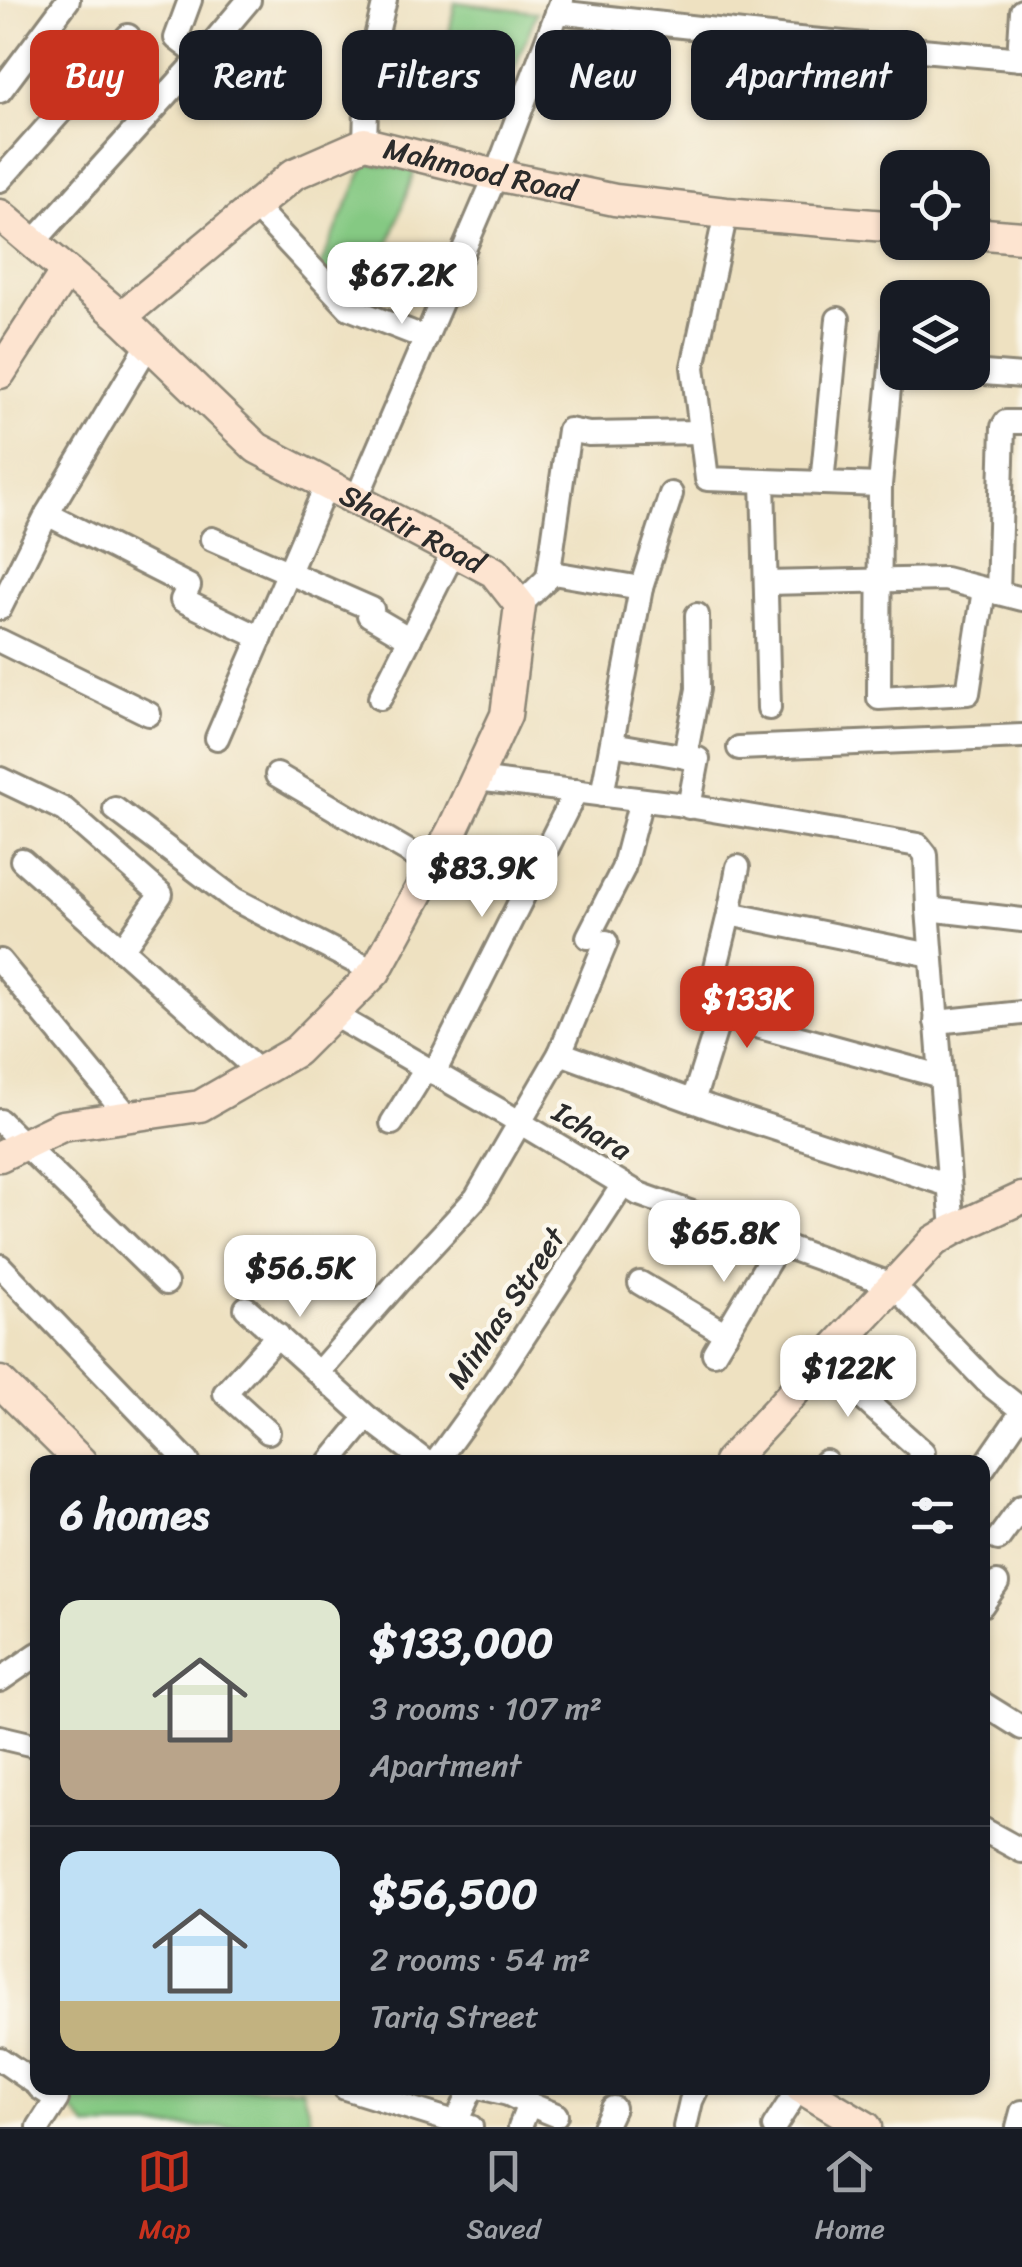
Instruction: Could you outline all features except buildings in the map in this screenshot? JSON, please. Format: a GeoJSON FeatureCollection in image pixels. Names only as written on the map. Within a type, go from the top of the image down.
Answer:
{"type":"FeatureCollection","features":[{"type":"Feature","properties":{"kind":"street"},"geometry":{"type":"LineString","coordinates":[[0,91],[68,0]]}},
{"type":"Feature","properties":{"kind":"street"},"geometry":{"type":"LineString","coordinates":[[179,40],[176,38],[190,0]]}},
{"type":"Feature","properties":{"kind":"street"},"geometry":{"type":"LineString","coordinates":[[224,30],[249,0]]}},
{"type":"Feature","properties":{"kind":"street"},"geometry":{"type":"LineString","coordinates":[[365,143],[367,74],[385,0]]}},
{"type":"Feature","properties":{"kind":"street"},"geometry":{"type":"LineString","coordinates":[[356,500],[496,174],[560,6],[788,38],[1021,59],[1022,11]]}},
{"type":"Feature","properties":{"kind":"street"},"geometry":{"type":"LineString","coordinates":[[34,243],[179,82]]}},
{"type":"Feature","properties":{"kind":"street"},"geometry":{"type":"LineString","coordinates":[[0,180],[53,120]]}},
{"type":"Feature","properties":{"kind":"street","name":"Mahmood Road"},"geometry":{"type":"LineString","coordinates":[[120,317],[294,174],[365,143],[615,200],[880,225]]}},
{"type":"Feature","properties":{"kind":"street"},"geometry":{"type":"LineString","coordinates":[[256,207],[349,308],[426,338]]}},
{"type":"Feature","properties":{"kind":"street"},"geometry":{"type":"LineString","coordinates":[[726,213],[694,367],[707,479],[880,486]]}},
{"type":"Feature","properties":{"kind":"street","name":"Shakir Road"},"geometry":{"type":"LineString","coordinates":[[0,215],[120,317],[257,448],[494,572],[520,605]]}},
{"type":"Feature","properties":{"kind":"street"},"geometry":{"type":"LineString","coordinates":[[990,233],[1022,236]]}},
{"type":"Feature","properties":{"kind":"street"},"geometry":{"type":"LineString","coordinates":[[0,374],[66,271]]}},
{"type":"Feature","properties":{"kind":"street"},"geometry":{"type":"LineString","coordinates":[[822,483],[838,319]]}},
{"type":"Feature","properties":{"kind":"street"},"geometry":{"type":"LineString","coordinates":[[0,608],[47,514],[148,345]]}},
{"type":"Feature","properties":{"kind":"street"},"geometry":{"type":"LineString","coordinates":[[990,373],[1022,376]]}},
{"type":"Feature","properties":{"kind":"street"},"geometry":{"type":"LineString","coordinates":[[889,390],[880,486],[879,698],[968,693],[1011,520],[1003,427],[1006,422],[1022,422]]}},
{"type":"Feature","properties":{"kind":"street"},"geometry":{"type":"LineString","coordinates":[[548,578],[569,430],[589,434],[700,432]]}},
{"type":"Feature","properties":{"kind":"street"},"geometry":{"type":"LineString","coordinates":[[763,481],[769,708]]}},
{"type":"Feature","properties":{"kind":"street"},"geometry":{"type":"LineString","coordinates":[[217,738],[327,484]]}},
{"type":"Feature","properties":{"kind":"street"},"geometry":{"type":"LineString","coordinates":[[602,795],[641,588],[671,494]]}},
{"type":"Feature","properties":{"kind":"street"},"geometry":{"type":"LineString","coordinates":[[47,514],[189,586],[182,600],[260,638]]}},
{"type":"Feature","properties":{"kind":"street"},"geometry":{"type":"LineString","coordinates":[[212,539],[372,609],[369,615],[410,639]]}},
{"type":"Feature","properties":{"kind":"street"},"geometry":{"type":"LineString","coordinates":[[380,698],[454,551]]}},
{"type":"Feature","properties":{"kind":"street"},"geometry":{"type":"LineString","coordinates":[[11,1151],[62,1126],[200,1106],[296,1051],[375,972],[433,866],[506,715],[520,605],[553,572],[641,588]]}},
{"type":"Feature","properties":{"kind":"street"},"geometry":{"type":"LineString","coordinates":[[766,583],[945,579],[1022,599]]}},
{"type":"Feature","properties":{"kind":"street"},"geometry":{"type":"LineString","coordinates":[[685,757],[698,688],[696,615]]}},
{"type":"Feature","properties":{"kind":"street"},"geometry":{"type":"LineString","coordinates":[[0,641],[149,714]]}},
{"type":"Feature","properties":{"kind":"street"},"geometry":{"type":"LineString","coordinates":[[739,748],[1022,736]]}},
{"type":"Feature","properties":{"kind":"street"},"geometry":{"type":"LineString","coordinates":[[612,744],[698,759],[689,806]]}},
{"type":"Feature","properties":{"kind":"street"},"geometry":{"type":"LineString","coordinates":[[277,776],[433,866]]}},
{"type":"Feature","properties":{"kind":"street"},"geometry":{"type":"LineString","coordinates":[[0,779],[65,810],[161,894],[122,950]]}},
{"type":"Feature","properties":{"kind":"street"},"geometry":{"type":"LineString","coordinates":[[476,779],[689,806],[918,845],[926,855],[952,1230]]}},
{"type":"Feature","properties":{"kind":"street"},"geometry":{"type":"LineString","coordinates":[[392,1123],[430,1070],[576,791]]}},
{"type":"Feature","properties":{"kind":"street"},"geometry":{"type":"LineString","coordinates":[[319,1372],[476,1198],[521,1123],[560,1053],[641,800]]}},
{"type":"Feature","properties":{"kind":"street"},"geometry":{"type":"LineString","coordinates":[[115,809],[234,899],[375,972]]}},
{"type":"Feature","properties":{"kind":"street"},"geometry":{"type":"LineString","coordinates":[[22,860],[260,1072]]}},
{"type":"Feature","properties":{"kind":"street"},"geometry":{"type":"LineString","coordinates":[[738,867],[705,1012],[940,1076]]}},
{"type":"Feature","properties":{"kind":"street"},"geometry":{"type":"LineString","coordinates":[[928,909],[1019,920],[1022,895]]}},
{"type":"Feature","properties":{"kind":"street"},"geometry":{"type":"LineString","coordinates":[[730,914],[931,955]]}},
{"type":"Feature","properties":{"kind":"street"},"geometry":{"type":"LineString","coordinates":[[0,961],[128,1116]]}},
{"type":"Feature","properties":{"kind":"street","name":"Ichara"},"geometry":{"type":"LineString","coordinates":[[332,1014],[639,1194],[893,1285]]}},
{"type":"Feature","properties":{"kind":"street"},"geometry":{"type":"LineString","coordinates":[[936,1022],[1022,1014]]}},
{"type":"Feature","properties":{"kind":"street"},"geometry":{"type":"LineString","coordinates":[[693,1101],[720,1016]]}},
{"type":"Feature","properties":{"kind":"street"},"geometry":{"type":"LineString","coordinates":[[560,1053],[949,1185]]}},
{"type":"Feature","properties":{"kind":"street"},"geometry":{"type":"LineString","coordinates":[[0,1121],[11,1151],[166,1283]]}},
{"type":"Feature","properties":{"kind":"street","name":"Minhas Street"},"geometry":{"type":"LineString","coordinates":[[441,1455],[494,1382],[623,1184]]}},
{"type":"Feature","properties":{"kind":"street"},"geometry":{"type":"LineString","coordinates":[[736,1455],[934,1241],[1022,1198]]}},
{"type":"Feature","properties":{"kind":"street"},"geometry":{"type":"LineString","coordinates":[[640,1282],[720,1344],[779,1244]]}},
{"type":"Feature","properties":{"kind":"street"},"geometry":{"type":"LineString","coordinates":[[0,1266],[181,1455]]}},
{"type":"Feature","properties":{"kind":"street"},"geometry":{"type":"LineString","coordinates":[[893,1285],[989,1384],[1022,1411],[990,1458]]}},
{"type":"Feature","properties":{"kind":"street"},"geometry":{"type":"LineString","coordinates":[[246,1308],[366,1417],[417,1455]]}},
{"type":"Feature","properties":{"kind":"street"},"geometry":{"type":"LineString","coordinates":[[268,1432],[225,1393],[278,1336]]}},
{"type":"Feature","properties":{"kind":"street"},"geometry":{"type":"LineString","coordinates":[[822,1362],[924,1452],[922,1455]]}},
{"type":"Feature","properties":{"kind":"street"},"geometry":{"type":"LineString","coordinates":[[0,1382],[74,1455]]}},
{"type":"Feature","properties":{"kind":"street"},"geometry":{"type":"LineString","coordinates":[[336,1455],[366,1417]]}},
{"type":"Feature","properties":{"kind":"street"},"geometry":{"type":"LineString","coordinates":[[998,1539],[1022,1506]]}},
{"type":"Feature","properties":{"kind":"street"},"geometry":{"type":"LineString","coordinates":[[990,1593],[997,1583]]}},
{"type":"Feature","properties":{"kind":"street"},"geometry":{"type":"LineString","coordinates":[[0,1680],[30,1659]]}},
{"type":"Feature","properties":{"kind":"street"},"geometry":{"type":"LineString","coordinates":[[990,1708],[1015,1723],[1022,1698]]}},
{"type":"Feature","properties":{"kind":"street"},"geometry":{"type":"LineString","coordinates":[[0,1736],[30,1744]]}},
{"type":"Feature","properties":{"kind":"street"},"geometry":{"type":"LineString","coordinates":[[990,1833],[1022,1851]]}},
{"type":"Feature","properties":{"kind":"street"},"geometry":{"type":"LineString","coordinates":[[0,2059],[30,2080]]}},
{"type":"Feature","properties":{"kind":"street"},"geometry":{"type":"LineString","coordinates":[[39,2127],[57,2099],[51,2095]]}},
{"type":"Feature","properties":{"kind":"street"},"geometry":{"type":"LineString","coordinates":[[368,2095],[464,2125],[470,2095]]}},
{"type":"Feature","properties":{"kind":"street"},"geometry":{"type":"LineString","coordinates":[[510,2095],[556,2115]]}},
{"type":"Feature","properties":{"kind":"street"},"geometry":{"type":"LineString","coordinates":[[685,2127],[694,2095]]}},
{"type":"Feature","properties":{"kind":"street"},"geometry":{"type":"LineString","coordinates":[[774,2127],[795,2095]]}},
{"type":"Feature","properties":{"kind":"street"},"geometry":{"type":"LineString","coordinates":[[811,2095],[866,2127]]}},
{"type":"Feature","properties":{"kind":"street"},"geometry":{"type":"LineString","coordinates":[[520,2127],[529,2104]]}},
{"type":"Feature","properties":{"kind":"street"},"geometry":{"type":"LineString","coordinates":[[1018,2127],[1022,2112]]}},
{"type":"Feature","properties":{"kind":"green space"},"geometry":{"type":"Polygon","coordinates":[[[455,2],[537,12],[515,67],[515,30],[450,30],[455,2]]]}},
{"type":"Feature","properties":{"kind":"green space"},"geometry":{"type":"Polygon","coordinates":[[[366,163],[415,170],[366,307],[317,273],[366,163]]]}},
{"type":"Feature","properties":{"kind":"green space"},"geometry":{"type":"Polygon","coordinates":[[[71,2095],[304,2095],[313,2127],[87,2127],[67,2105],[71,2095]]]}}]}
